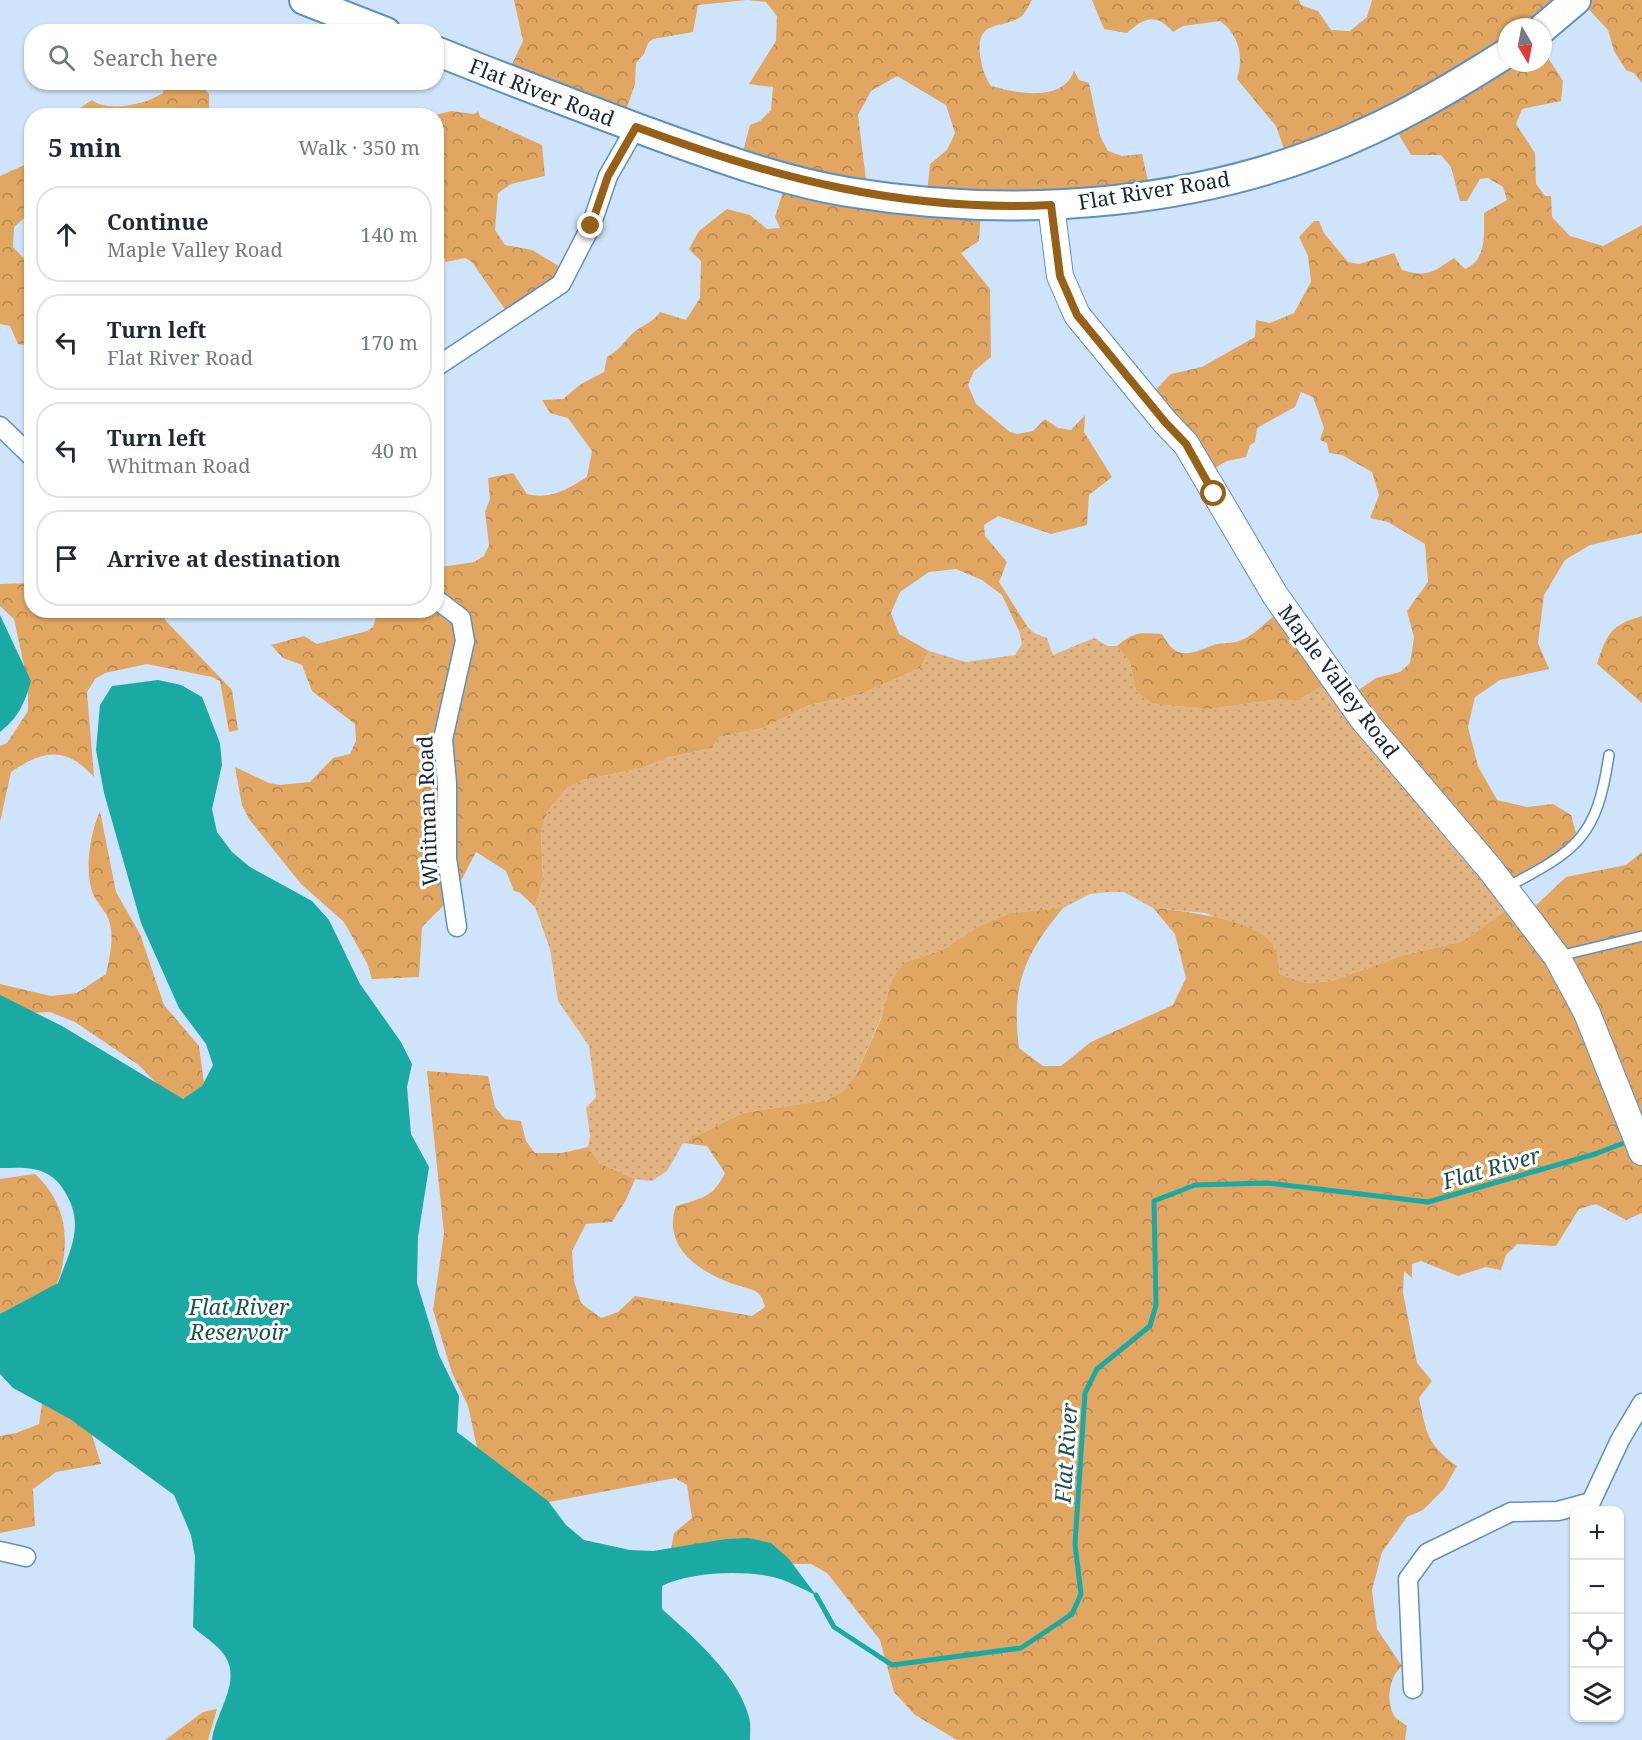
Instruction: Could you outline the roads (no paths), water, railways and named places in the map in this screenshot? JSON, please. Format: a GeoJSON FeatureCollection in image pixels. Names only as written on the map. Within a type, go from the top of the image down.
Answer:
{"type":"FeatureCollection","features":[{"type":"Feature","properties":{"kind":"main road"},"geometry":{"type":"LineString","coordinates":[[304,0],[366,24]]}},
{"type":"Feature","properties":{"kind":"main road"},"geometry":{"type":"LineString","coordinates":[[1552,20],[1575,0]]}},
{"type":"Feature","properties":{"kind":"main road","name":"Flat River Road"},"geometry":{"type":"LineString","coordinates":[[444,54],[707,154],[847,192],[933,202],[1014,207],[1128,198],[1223,181],[1316,152],[1369,132],[1442,93],[1498,59]]}},
{"type":"Feature","properties":{"kind":"street"},"geometry":{"type":"LineString","coordinates":[[444,363],[561,284],[591,226],[608,176],[636,127]]}},
{"type":"Feature","properties":{"kind":"street","name":"Maple Valley Road"},"geometry":{"type":"LineString","coordinates":[[1051,205],[1060,276],[1077,315],[1158,414],[1186,444],[1275,595],[1362,718],[1505,889],[1557,957],[1587,1013],[1642,1152]]}},
{"type":"Feature","properties":{"kind":"street"},"geometry":{"type":"LineString","coordinates":[[0,426],[24,449]]}},
{"type":"Feature","properties":{"kind":"street","name":"Whitman Road"},"geometry":{"type":"LineString","coordinates":[[444,605],[461,618],[465,641],[443,739],[447,783],[447,858],[458,927]]}},
{"type":"Feature","properties":{"kind":"street"},"geometry":{"type":"LineString","coordinates":[[1413,1689],[1408,1579],[1427,1553],[1511,1512],[1558,1510],[1592,1502],[1620,1440],[1642,1403]]}},
{"type":"Feature","properties":{"kind":"street"},"geometry":{"type":"LineString","coordinates":[[0,1551],[26,1557]]}},
{"type":"Feature","properties":{"kind":"lane"},"geometry":{"type":"LineString","coordinates":[[1505,889],[1556,862],[1585,834],[1601,800],[1609,755]]}},
{"type":"Feature","properties":{"kind":"lane"},"geometry":{"type":"LineString","coordinates":[[1557,957],[1642,936]]}},
{"type":"Feature","properties":{"kind":"water"},"geometry":{"type":"Polygon","coordinates":[[[0,615],[31,681],[20,710],[0,732],[0,615]]]}},
{"type":"Feature","properties":{"kind":"water","name":"Flat River Reservoir"},"geometry":{"type":"Polygon","coordinates":[[[158,680],[181,685],[202,697],[220,743],[222,765],[212,809],[217,832],[232,852],[250,867],[312,901],[329,920],[360,984],[401,1042],[412,1064],[407,1087],[411,1134],[429,1167],[418,1237],[417,1283],[439,1355],[459,1396],[457,1432],[548,1501],[566,1525],[584,1540],[630,1550],[653,1551],[726,1539],[749,1538],[771,1543],[789,1559],[816,1595],[778,1578],[746,1573],[701,1575],[673,1581],[662,1586],[662,1609],[713,1657],[735,1686],[749,1717],[750,1740],[212,1740],[231,1676],[225,1656],[193,1627],[195,1557],[191,1535],[174,1495],[70,1419],[13,1388],[0,1374],[0,1314],[58,1283],[71,1247],[75,1224],[70,1201],[61,1185],[51,1176],[29,1168],[0,1168],[0,995],[62,1026],[183,1099],[202,1086],[213,1065],[206,1044],[179,1008],[141,923],[104,793],[96,750],[100,705],[112,686],[158,680]]]}},
{"type":"Feature","properties":{"kind":"waterway","name":"Flat River"},"geometry":{"type":"LineString","coordinates":[[816,1595],[834,1627],[892,1665],[1021,1648],[1072,1614],[1081,1594],[1075,1544],[1085,1393],[1097,1369],[1150,1326],[1156,1305],[1154,1201],[1195,1185],[1267,1183],[1428,1202],[1595,1154],[1629,1141]]}}]}
